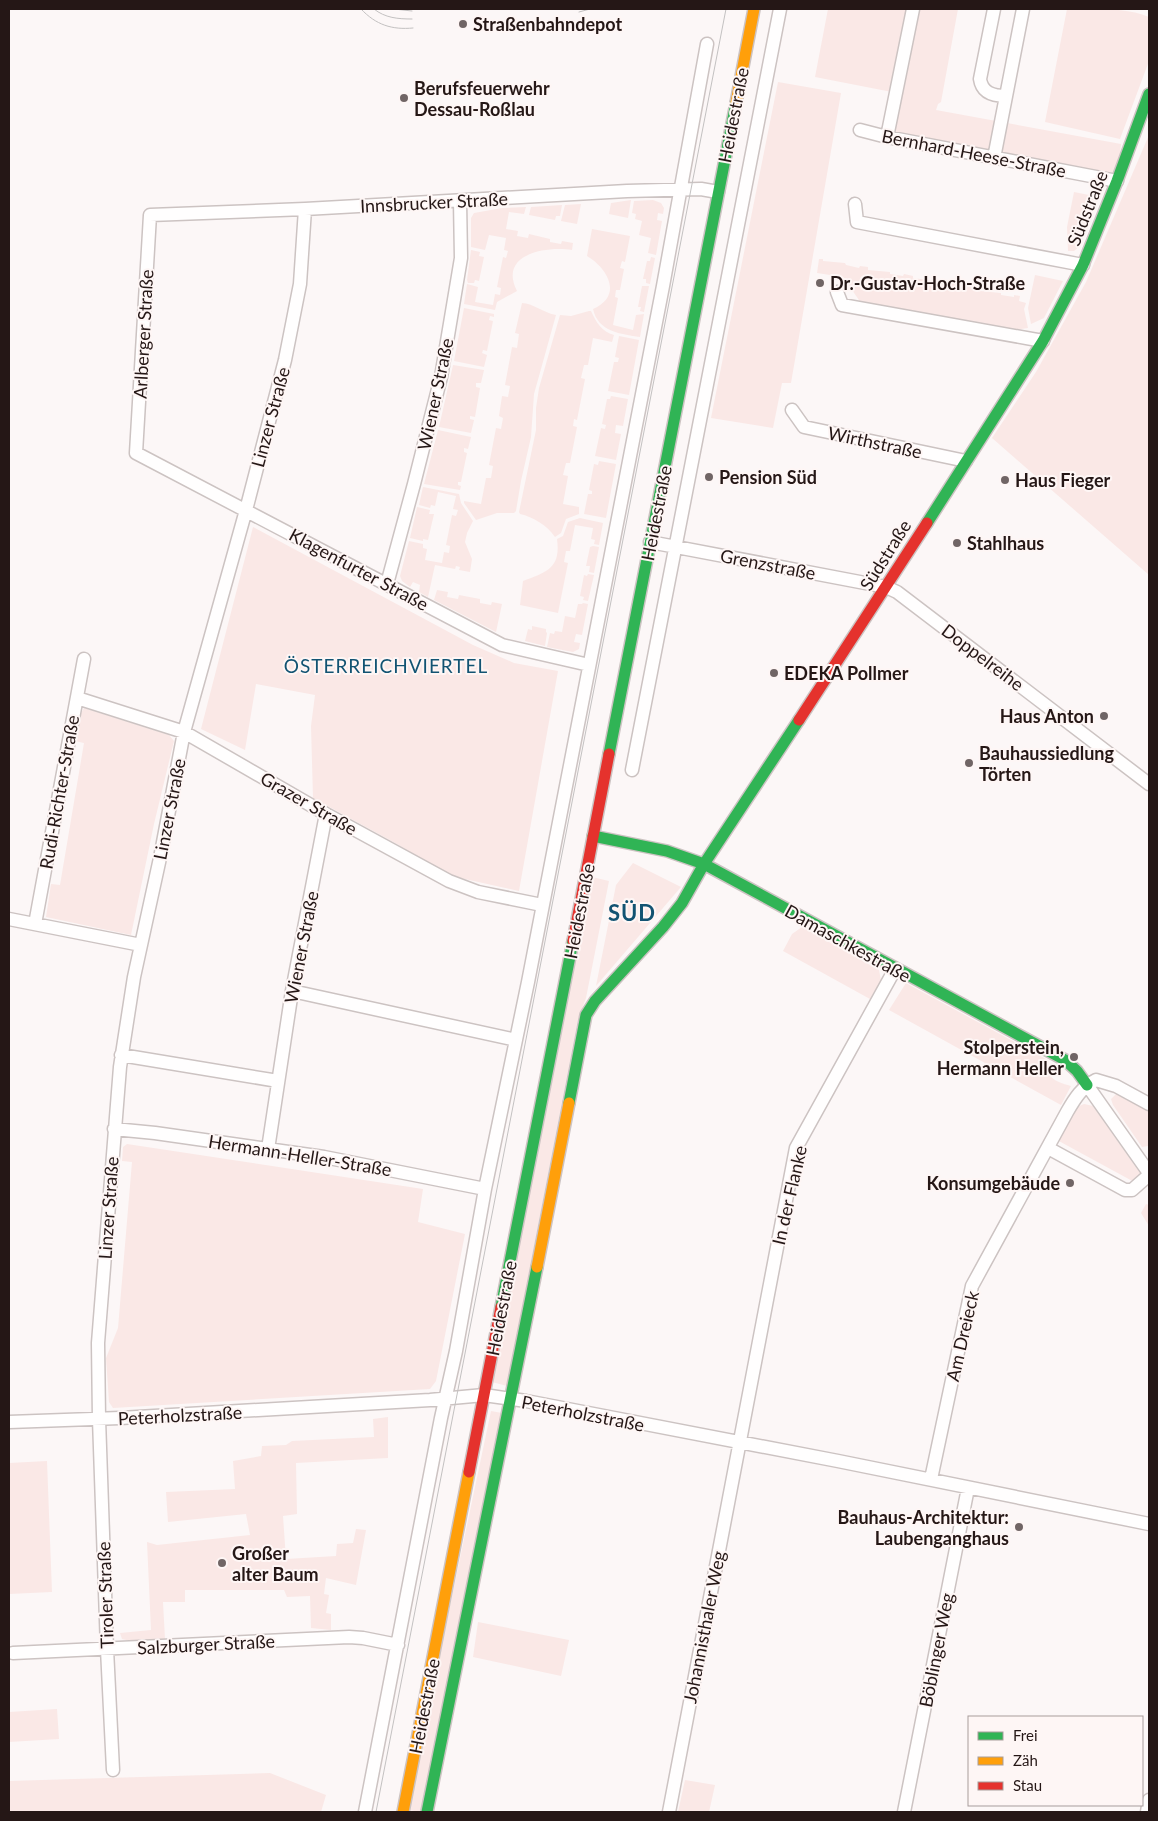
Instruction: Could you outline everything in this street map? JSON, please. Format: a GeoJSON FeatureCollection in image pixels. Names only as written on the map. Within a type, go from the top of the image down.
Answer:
{"type":"FeatureCollection","features":[{"type":"Feature","properties":{"kind":"street","name":"Heidestraße"},"geometry":{"type":"LineString","coordinates":[[403,1812],[754,9]]}},
{"type":"Feature","properties":{"kind":"street","name":"Heidestraße"},"geometry":{"type":"LineString","coordinates":[[632,770],[780,9]]}},
{"type":"Feature","properties":{"kind":"street"},"geometry":{"type":"LineString","coordinates":[[887,137],[913,9]]}},
{"type":"Feature","properties":{"kind":"street"},"geometry":{"type":"LineString","coordinates":[[994,9],[980,79],[981,86],[988,94],[1006,96]]}},
{"type":"Feature","properties":{"kind":"street"},"geometry":{"type":"LineString","coordinates":[[994,158],[1023,9]]}},
{"type":"Feature","properties":{"kind":"street","name":"Heidestraße"},"geometry":{"type":"LineString","coordinates":[[365,1812],[456,1351],[485,1188],[516,1040],[708,44]]}},
{"type":"Feature","properties":{"kind":"street","name":"Südstraße"},"geometry":{"type":"LineString","coordinates":[[595,1001],[682,903],[704,864],[886,587],[1043,341],[1083,265],[1149,94]]}},
{"type":"Feature","properties":{"kind":"street","name":"Bernhard-Heese-Straße"},"geometry":{"type":"LineString","coordinates":[[860,130],[887,137],[1117,181]]}},
{"type":"Feature","properties":{"kind":"street","name":"Innsbrucker Straße"},"geometry":{"type":"LineString","coordinates":[[150,215],[305,209],[591,193],[701,189],[718,192]]}},
{"type":"Feature","properties":{"kind":"street","name":"Wiener Straße"},"geometry":{"type":"LineString","coordinates":[[387,584],[441,377],[461,258],[460,201]]}},
{"type":"Feature","properties":{"kind":"street"},"geometry":{"type":"LineString","coordinates":[[855,204],[857,222],[1083,265]]}},
{"type":"Feature","properties":{"kind":"street","name":"Linzer Straße"},"geometry":{"type":"LineString","coordinates":[[99,1419],[98,1343],[121,1055],[140,945],[160,858],[184,732],[246,510],[285,360],[300,284],[305,209]]}},
{"type":"Feature","properties":{"kind":"street","name":"Arlberger Straße"},"geometry":{"type":"LineString","coordinates":[[136,453],[150,215]]}},
{"type":"Feature","properties":{"kind":"street"},"geometry":{"type":"LineString","coordinates":[[837,292],[842,305],[1043,341]]}},
{"type":"Feature","properties":{"kind":"street","name":"Wirthstraße"},"geometry":{"type":"LineString","coordinates":[[792,410],[804,427],[966,460]]}},
{"type":"Feature","properties":{"kind":"street","name":"Klagenfurter Straße"},"geometry":{"type":"LineString","coordinates":[[136,453],[502,645],[589,665]]}},
{"type":"Feature","properties":{"kind":"street","name":"Grenzstraße"},"geometry":{"type":"LineString","coordinates":[[650,542],[886,587]]}},
{"type":"Feature","properties":{"kind":"street","name":"Doppelreihe"},"geometry":{"type":"LineString","coordinates":[[886,587],[897,592],[1149,784]]}},
{"type":"Feature","properties":{"kind":"street","name":"Rudi-Richter-Straße"},"geometry":{"type":"LineString","coordinates":[[35,924],[84,659]]}},
{"type":"Feature","properties":{"kind":"street","name":"Grazer Straße"},"geometry":{"type":"LineString","coordinates":[[77,698],[184,732],[326,814],[450,881],[478,892],[542,905]]}},
{"type":"Feature","properties":{"kind":"street","name":"Wiener Straße"},"geometry":{"type":"LineString","coordinates":[[268,1149],[292,990],[326,814]]}},
{"type":"Feature","properties":{"kind":"street","name":"Damaschkestraße"},"geometry":{"type":"LineString","coordinates":[[593,836],[667,851],[704,864],[1065,1060],[1077,1071],[1148,1167]]}},
{"type":"Feature","properties":{"kind":"street"},"geometry":{"type":"LineString","coordinates":[[9,919],[140,945]]}},
{"type":"Feature","properties":{"kind":"street","name":"In der Flanke"},"geometry":{"type":"LineString","coordinates":[[740,1443],[796,1148],[895,968]]}},
{"type":"Feature","properties":{"kind":"street"},"geometry":{"type":"LineString","coordinates":[[292,990],[516,1040]]}},
{"type":"Feature","properties":{"kind":"street","name":"Heidestraße"},"geometry":{"type":"LineString","coordinates":[[427,1812],[511,1399],[584,1024],[595,1001]]}},
{"type":"Feature","properties":{"kind":"street"},"geometry":{"type":"LineString","coordinates":[[121,1055],[278,1081]]}},
{"type":"Feature","properties":{"kind":"street"},"geometry":{"type":"LineString","coordinates":[[1087,1085],[1096,1080],[1110,1083],[1149,1104]]}},
{"type":"Feature","properties":{"kind":"street","name":"Am Dreieck"},"geometry":{"type":"LineString","coordinates":[[931,1480],[972,1286],[1076,1096],[1087,1085]]}},
{"type":"Feature","properties":{"kind":"street","name":"Hermann-Heller-Straße"},"geometry":{"type":"LineString","coordinates":[[114,1129],[324,1157],[485,1188]]}},
{"type":"Feature","properties":{"kind":"street"},"geometry":{"type":"LineString","coordinates":[[1048,1148],[1125,1190],[1132,1190],[1148,1167]]}},
{"type":"Feature","properties":{"kind":"street","name":"Peterholzstraße"},"geometry":{"type":"LineString","coordinates":[[9,1422],[99,1419],[445,1399],[484,1395],[931,1480],[1149,1524]]}},
{"type":"Feature","properties":{"kind":"street","name":"Tiroler Straße"},"geometry":{"type":"LineString","coordinates":[[99,1419],[113,1770]]}},
{"type":"Feature","properties":{"kind":"street","name":"Johannisthaler Weg"},"geometry":{"type":"LineString","coordinates":[[669,1812],[740,1443]]}},
{"type":"Feature","properties":{"kind":"street","name":"Böblinger Weg"},"geometry":{"type":"LineString","coordinates":[[904,1812],[968,1488]]}},
{"type":"Feature","properties":{"kind":"street","name":"Salzburger Straße"},"geometry":{"type":"LineString","coordinates":[[13,1653],[349,1638],[363,1638],[398,1644]]}},
{"type":"Feature","properties":{"kind":"street"},"geometry":{"type":"LineString","coordinates":[[1147,1812],[1149,1800]]}},
{"type":"Feature","properties":{"kind":"shaded area"},"geometry":{"type":"Polygon","coordinates":[[[828,9],[958,9],[941,102],[936,110],[1121,144],[1117,181],[887,137],[897,93],[815,77],[828,9]]]}},
{"type":"Feature","properties":{"kind":"shaded area"},"geometry":{"type":"Polygon","coordinates":[[[1067,9],[1119,10],[1149,17],[1149,61],[1120,139],[1045,122],[1067,9]]]}},
{"type":"Feature","properties":{"kind":"shaded area"},"geometry":{"type":"Polygon","coordinates":[[[778,82],[841,93],[791,383],[782,383],[773,428],[711,418],[778,82]]]}},
{"type":"Feature","properties":{"kind":"shaded area"},"geometry":{"type":"Polygon","coordinates":[[[1149,135],[1149,575],[992,438],[1036,372],[1086,282],[1149,135]]]}},
{"type":"Feature","properties":{"kind":"shaded area"},"geometry":{"type":"Polygon","coordinates":[[[1074,192],[1099,197],[1080,246],[1074,251],[1068,251],[1067,227],[1074,192]]]}},
{"type":"Feature","properties":{"kind":"shaded area"},"geometry":{"type":"Polygon","coordinates":[[[631,200],[628,218],[609,214],[611,203],[631,200]]]}},
{"type":"Feature","properties":{"kind":"shaded area"},"geometry":{"type":"Polygon","coordinates":[[[653,200],[661,203],[664,208],[663,214],[658,213],[657,220],[662,221],[656,255],[648,253],[651,238],[639,235],[642,221],[635,219],[636,214],[632,213],[634,201],[653,200]]]}},
{"type":"Feature","properties":{"kind":"shaded area"},"geometry":{"type":"Polygon","coordinates":[[[581,204],[577,224],[561,221],[565,205],[581,204]]]}},
{"type":"Feature","properties":{"kind":"shaded area"},"geometry":{"type":"Polygon","coordinates":[[[562,205],[560,216],[556,216],[555,220],[529,215],[531,207],[562,205]]]}},
{"type":"Feature","properties":{"kind":"shaded area"},"geometry":{"type":"Polygon","coordinates":[[[526,207],[524,214],[509,212],[506,229],[518,231],[517,236],[528,238],[529,234],[550,239],[550,242],[561,244],[562,241],[573,243],[572,250],[538,251],[519,261],[514,268],[513,278],[517,291],[497,302],[495,310],[464,304],[467,284],[478,287],[475,302],[493,305],[495,294],[500,295],[501,288],[497,287],[503,257],[506,258],[508,251],[504,250],[506,238],[489,235],[485,250],[471,247],[471,218],[474,213],[502,208],[526,207]]]}},
{"type":"Feature","properties":{"kind":"shaded area"},"geometry":{"type":"Polygon","coordinates":[[[592,229],[630,236],[625,262],[622,261],[620,268],[624,269],[620,290],[616,290],[615,297],[618,298],[613,325],[633,330],[636,315],[644,314],[640,337],[625,335],[611,330],[600,323],[596,317],[593,309],[608,296],[610,289],[606,274],[601,267],[587,256],[592,229]]]}},
{"type":"Feature","properties":{"kind":"shaded area"},"geometry":{"type":"Polygon","coordinates":[[[471,250],[480,252],[479,256],[484,257],[479,281],[475,280],[474,283],[468,283],[467,280],[471,250]]]}},
{"type":"Feature","properties":{"kind":"shaded area"},"geometry":{"type":"Polygon","coordinates":[[[651,257],[655,258],[650,284],[646,283],[646,279],[643,279],[647,261],[650,261],[651,257]]]}},
{"type":"Feature","properties":{"kind":"shaded area"},"geometry":{"type":"Polygon","coordinates":[[[819,259],[845,263],[846,265],[859,268],[860,266],[868,267],[868,270],[890,272],[890,274],[903,276],[904,274],[913,276],[913,278],[979,288],[980,291],[1001,293],[1001,295],[1020,296],[1019,301],[1026,303],[1024,309],[1028,328],[1015,330],[861,303],[843,277],[817,273],[819,259]]]}},
{"type":"Feature","properties":{"kind":"shaded area"},"geometry":{"type":"Polygon","coordinates":[[[1035,275],[1063,281],[1044,318],[1031,324],[1028,308],[1035,275]]]}},
{"type":"Feature","properties":{"kind":"shaded area"},"geometry":{"type":"Polygon","coordinates":[[[642,286],[649,286],[644,312],[640,311],[641,307],[638,307],[642,286]]]}},
{"type":"Feature","properties":{"kind":"shaded area"},"geometry":{"type":"Polygon","coordinates":[[[522,303],[556,315],[534,394],[531,437],[516,511],[514,513],[497,513],[476,520],[464,501],[481,504],[486,478],[491,478],[493,466],[489,465],[496,428],[501,429],[503,418],[499,416],[502,396],[508,397],[510,386],[505,385],[512,347],[517,348],[519,334],[515,333],[522,303]]]}},
{"type":"Feature","properties":{"kind":"shaded area"},"geometry":{"type":"Polygon","coordinates":[[[464,308],[494,314],[494,317],[490,316],[489,320],[493,321],[487,351],[483,350],[482,353],[487,355],[484,367],[454,361],[464,308]]]}},
{"type":"Feature","properties":{"kind":"shaded area"},"geometry":{"type":"Polygon","coordinates":[[[591,311],[597,323],[603,329],[614,335],[612,342],[593,338],[588,365],[584,365],[581,378],[585,379],[577,420],[574,419],[573,426],[577,427],[570,463],[566,463],[563,475],[568,476],[563,504],[579,507],[579,514],[566,519],[561,533],[555,537],[539,522],[519,512],[536,430],[536,408],[539,388],[560,315],[571,316],[591,311]]]}},
{"type":"Feature","properties":{"kind":"shaded area"},"geometry":{"type":"Polygon","coordinates":[[[619,336],[639,340],[629,395],[608,391],[614,362],[618,362],[619,358],[615,357],[619,336]]]}},
{"type":"Feature","properties":{"kind":"shaded area"},"geometry":{"type":"Polygon","coordinates":[[[453,365],[484,370],[481,383],[476,383],[476,387],[480,388],[475,417],[470,416],[470,419],[474,420],[471,433],[439,427],[453,365]]]}},
{"type":"Feature","properties":{"kind":"shaded area"},"geometry":{"type":"Polygon","coordinates":[[[611,396],[628,399],[623,426],[616,425],[615,433],[621,434],[616,460],[595,456],[601,428],[605,429],[606,425],[602,424],[607,399],[610,399],[611,396]]]}},
{"type":"Feature","properties":{"kind":"shaded area"},"geometry":{"type":"Polygon","coordinates":[[[438,430],[471,437],[468,449],[464,448],[464,452],[467,453],[461,482],[458,482],[458,485],[461,486],[460,490],[424,484],[438,430]]]}},
{"type":"Feature","properties":{"kind":"shaded area"},"geometry":{"type":"Polygon","coordinates":[[[599,461],[616,464],[606,518],[584,514],[588,494],[592,494],[592,491],[589,490],[594,464],[598,465],[599,461]]]}},
{"type":"Feature","properties":{"kind":"shaded area"},"geometry":{"type":"Polygon","coordinates":[[[423,487],[459,494],[461,503],[473,521],[465,542],[472,559],[470,572],[459,570],[460,567],[456,566],[455,569],[435,565],[428,597],[419,592],[420,585],[413,582],[410,587],[402,581],[400,576],[409,541],[423,544],[423,548],[427,549],[425,560],[442,563],[444,552],[449,553],[450,546],[446,545],[452,515],[456,516],[458,510],[453,509],[456,496],[438,492],[435,506],[431,505],[430,508],[419,505],[423,487]]]}},
{"type":"Feature","properties":{"kind":"shaded area"},"geometry":{"type":"Polygon","coordinates":[[[417,507],[430,510],[429,514],[434,514],[428,540],[423,539],[423,541],[410,538],[417,507]]]}},
{"type":"Feature","properties":{"kind":"shaded area"},"geometry":{"type":"Polygon","coordinates":[[[580,518],[603,523],[599,545],[594,544],[595,540],[591,539],[593,528],[575,525],[570,551],[566,551],[564,562],[568,563],[558,613],[520,605],[523,581],[539,575],[550,568],[557,557],[557,539],[563,536],[568,522],[580,518]]]}},
{"type":"Feature","properties":{"kind":"shaded area"},"geometry":{"type":"Polygon","coordinates":[[[253,527],[473,645],[514,663],[558,671],[519,891],[447,875],[397,844],[313,798],[311,726],[315,695],[256,684],[245,750],[201,729],[253,527]]]}},
{"type":"Feature","properties":{"kind":"shaded area"},"geometry":{"type":"Polygon","coordinates":[[[590,547],[599,547],[594,573],[589,572],[590,566],[586,566],[590,547]]]}},
{"type":"Feature","properties":{"kind":"shaded area"},"geometry":{"type":"Polygon","coordinates":[[[588,574],[594,575],[588,601],[583,600],[584,597],[580,596],[584,575],[587,576],[588,574]]]}},
{"type":"Feature","properties":{"kind":"shaded area"},"geometry":{"type":"Polygon","coordinates":[[[437,590],[448,592],[447,597],[458,599],[459,595],[480,599],[480,603],[491,605],[492,602],[502,604],[496,632],[434,600],[437,590]]]}},
{"type":"Feature","properties":{"kind":"shaded area"},"geometry":{"type":"Polygon","coordinates":[[[578,604],[588,604],[582,635],[576,634],[574,642],[580,643],[579,649],[573,652],[547,647],[550,633],[554,634],[555,631],[562,632],[565,616],[575,618],[578,604]]]}},
{"type":"Feature","properties":{"kind":"shaded area"},"geometry":{"type":"Polygon","coordinates":[[[532,626],[546,629],[545,646],[525,641],[528,629],[532,630],[532,626]]]}},
{"type":"Feature","properties":{"kind":"shaded area"},"geometry":{"type":"Polygon","coordinates":[[[84,708],[169,735],[174,741],[154,824],[131,935],[46,917],[51,884],[60,885],[84,743],[75,741],[78,718],[84,708]]]}},
{"type":"Feature","properties":{"kind":"shaded area"},"geometry":{"type":"Polygon","coordinates":[[[633,863],[681,887],[596,986],[616,885],[633,863]]]}},
{"type":"Feature","properties":{"kind":"shaded area"},"geometry":{"type":"Polygon","coordinates":[[[592,877],[609,881],[586,998],[578,1019],[507,1386],[492,1382],[592,877]]]}},
{"type":"Feature","properties":{"kind":"shaded area"},"geometry":{"type":"Polygon","coordinates":[[[802,927],[879,970],[881,980],[870,999],[783,951],[792,934],[802,927]]]}},
{"type":"Feature","properties":{"kind":"shaded area"},"geometry":{"type":"Polygon","coordinates":[[[906,983],[1046,1059],[1048,1071],[1052,1078],[1071,1086],[1061,1105],[889,1010],[906,983]]]}},
{"type":"Feature","properties":{"kind":"shaded area"},"geometry":{"type":"Polygon","coordinates":[[[1117,1093],[1149,1110],[1148,1146],[1142,1147],[1113,1105],[1111,1099],[1117,1093]]]}},
{"type":"Feature","properties":{"kind":"shaded area"},"geometry":{"type":"Polygon","coordinates":[[[1084,1104],[1093,1106],[1140,1173],[1136,1183],[1057,1140],[1074,1108],[1084,1104]]]}},
{"type":"Feature","properties":{"kind":"shaded area"},"geometry":{"type":"Polygon","coordinates":[[[127,1144],[423,1189],[418,1222],[465,1234],[436,1381],[430,1389],[113,1408],[109,1402],[106,1358],[118,1328],[132,1162],[122,1161],[123,1147],[127,1144]]]}},
{"type":"Feature","properties":{"kind":"shaded area"},"geometry":{"type":"Polygon","coordinates":[[[1146,1204],[1149,1205],[1149,1226],[1141,1213],[1146,1204]]]}},
{"type":"Feature","properties":{"kind":"shaded area"},"geometry":{"type":"Polygon","coordinates":[[[491,1411],[502,1413],[422,1812],[407,1810],[491,1411]]]}},
{"type":"Feature","properties":{"kind":"shaded area"},"geometry":{"type":"Polygon","coordinates":[[[388,1417],[388,1458],[296,1463],[297,1514],[283,1516],[286,1559],[336,1556],[337,1544],[353,1543],[356,1529],[366,1530],[356,1585],[326,1578],[324,1594],[329,1595],[326,1613],[331,1614],[331,1630],[311,1628],[310,1596],[287,1597],[284,1590],[185,1590],[185,1602],[163,1602],[165,1639],[131,1641],[122,1639],[120,1633],[151,1630],[147,1542],[157,1545],[250,1535],[246,1514],[168,1522],[166,1492],[235,1489],[233,1461],[261,1456],[262,1446],[286,1445],[292,1441],[374,1437],[373,1419],[388,1417]]]}},
{"type":"Feature","properties":{"kind":"shaded area"},"geometry":{"type":"Polygon","coordinates":[[[47,1461],[52,1592],[9,1594],[9,1463],[47,1461]]]}},
{"type":"Feature","properties":{"kind":"shaded area"},"geometry":{"type":"Polygon","coordinates":[[[478,1622],[569,1640],[561,1676],[473,1657],[478,1622]]]}},
{"type":"Feature","properties":{"kind":"shaded area"},"geometry":{"type":"Polygon","coordinates":[[[57,1709],[59,1739],[9,1742],[9,1712],[57,1709]]]}},
{"type":"Feature","properties":{"kind":"shaded area"},"geometry":{"type":"Polygon","coordinates":[[[270,1773],[326,1795],[321,1812],[9,1812],[9,1781],[270,1773]]]}},
{"type":"Feature","properties":{"kind":"shaded area"},"geometry":{"type":"Polygon","coordinates":[[[685,1780],[715,1785],[709,1812],[678,1812],[685,1780]]]}},
{"type":"Feature","properties":{"kind":"tram line"},"geometry":{"type":"LineString","coordinates":[[361,9],[379,23],[391,27],[413,28]]}},
{"type":"Feature","properties":{"kind":"tram line"},"geometry":{"type":"LineString","coordinates":[[374,9],[392,17],[412,19]]}},
{"type":"Feature","properties":{"kind":"tram line"},"geometry":{"type":"LineString","coordinates":[[394,9],[412,11]]}},
{"type":"Feature","properties":{"kind":"tram line"},"geometry":{"type":"LineString","coordinates":[[579,12],[590,9]]}},
{"type":"Feature","properties":{"kind":"tram line"},"geometry":{"type":"LineString","coordinates":[[376,1812],[726,9]]}},
{"type":"Feature","properties":{"kind":"traffic: fast"},"geometry":{"type":"LineString","coordinates":[[927,523],[1043,341],[1083,265],[1149,94]]}},
{"type":"Feature","properties":{"kind":"traffic: fast"},"geometry":{"type":"LineString","coordinates":[[609,754],[736,103]]}},
{"type":"Feature","properties":{"kind":"traffic: fast"},"geometry":{"type":"LineString","coordinates":[[569,1103],[586,1015],[595,1001],[663,927],[682,903],[704,864],[799,720]]}},
{"type":"Feature","properties":{"kind":"traffic: fast"},"geometry":{"type":"LineString","coordinates":[[593,836],[667,851],[704,864],[1065,1060],[1077,1071],[1087,1085]]}},
{"type":"Feature","properties":{"kind":"traffic: fast"},"geometry":{"type":"LineString","coordinates":[[501,1307],[573,941]]}},
{"type":"Feature","properties":{"kind":"traffic: fast"},"geometry":{"type":"LineString","coordinates":[[427,1812],[537,1267]]}},
{"type":"Feature","properties":{"kind":"traffic: slow"},"geometry":{"type":"LineString","coordinates":[[736,103],[754,9]]}},
{"type":"Feature","properties":{"kind":"traffic: slow"},"geometry":{"type":"LineString","coordinates":[[537,1267],[569,1103]]}},
{"type":"Feature","properties":{"kind":"traffic: slow"},"geometry":{"type":"LineString","coordinates":[[403,1812],[469,1472]]}},
{"type":"Feature","properties":{"kind":"traffic: jam"},"geometry":{"type":"LineString","coordinates":[[799,720],[927,523]]}},
{"type":"Feature","properties":{"kind":"traffic: jam"},"geometry":{"type":"LineString","coordinates":[[573,941],[609,754]]}},
{"type":"Feature","properties":{"kind":"traffic: jam"},"geometry":{"type":"LineString","coordinates":[[469,1472],[501,1307]]}},
{"type":"Feature","properties":{"kind":"place","name":"Straßenbahndepot"},"geometry":{"type":"Point","coordinates":[463,24]}},
{"type":"Feature","properties":{"kind":"place","name":"Berufsfeuerwehr Dessau-Roßlau"},"geometry":{"type":"Point","coordinates":[404,98]}},
{"type":"Feature","properties":{"kind":"place","name":"Dr.-Gustav-Hoch-Straße"},"geometry":{"type":"Point","coordinates":[820,283]}},
{"type":"Feature","properties":{"kind":"place","name":"Pension Süd"},"geometry":{"type":"Point","coordinates":[709,477]}},
{"type":"Feature","properties":{"kind":"place","name":"Haus Fieger"},"geometry":{"type":"Point","coordinates":[1005,480]}},
{"type":"Feature","properties":{"kind":"place","name":"Stahlhaus"},"geometry":{"type":"Point","coordinates":[957,543]}},
{"type":"Feature","properties":{"kind":"place","name":"EDEKA Pollmer"},"geometry":{"type":"Point","coordinates":[774,673]}},
{"type":"Feature","properties":{"kind":"place","name":"Haus Anton"},"geometry":{"type":"Point","coordinates":[1104,716]}},
{"type":"Feature","properties":{"kind":"place","name":"Bauhaussiedlung Törten"},"geometry":{"type":"Point","coordinates":[969,763]}},
{"type":"Feature","properties":{"kind":"place","name":"Stolperstein, Hermann Heller"},"geometry":{"type":"Point","coordinates":[1074,1057]}},
{"type":"Feature","properties":{"kind":"place","name":"Konsumgebäude"},"geometry":{"type":"Point","coordinates":[1070,1183]}},
{"type":"Feature","properties":{"kind":"place","name":"Bauhaus-Architektur: Laubenganghaus"},"geometry":{"type":"Point","coordinates":[1019,1527]}},
{"type":"Feature","properties":{"kind":"place","name":"Großer alter Baum"},"geometry":{"type":"Point","coordinates":[222,1563]}},
{"type":"Feature","properties":{"kind":"district","name":"ÖSTERREICHVIERTEL"},"geometry":{"type":"Point","coordinates":[386,665]}},
{"type":"Feature","properties":{"kind":"district","name":"SÜD"},"geometry":{"type":"Point","coordinates":[632,912]}}]}
